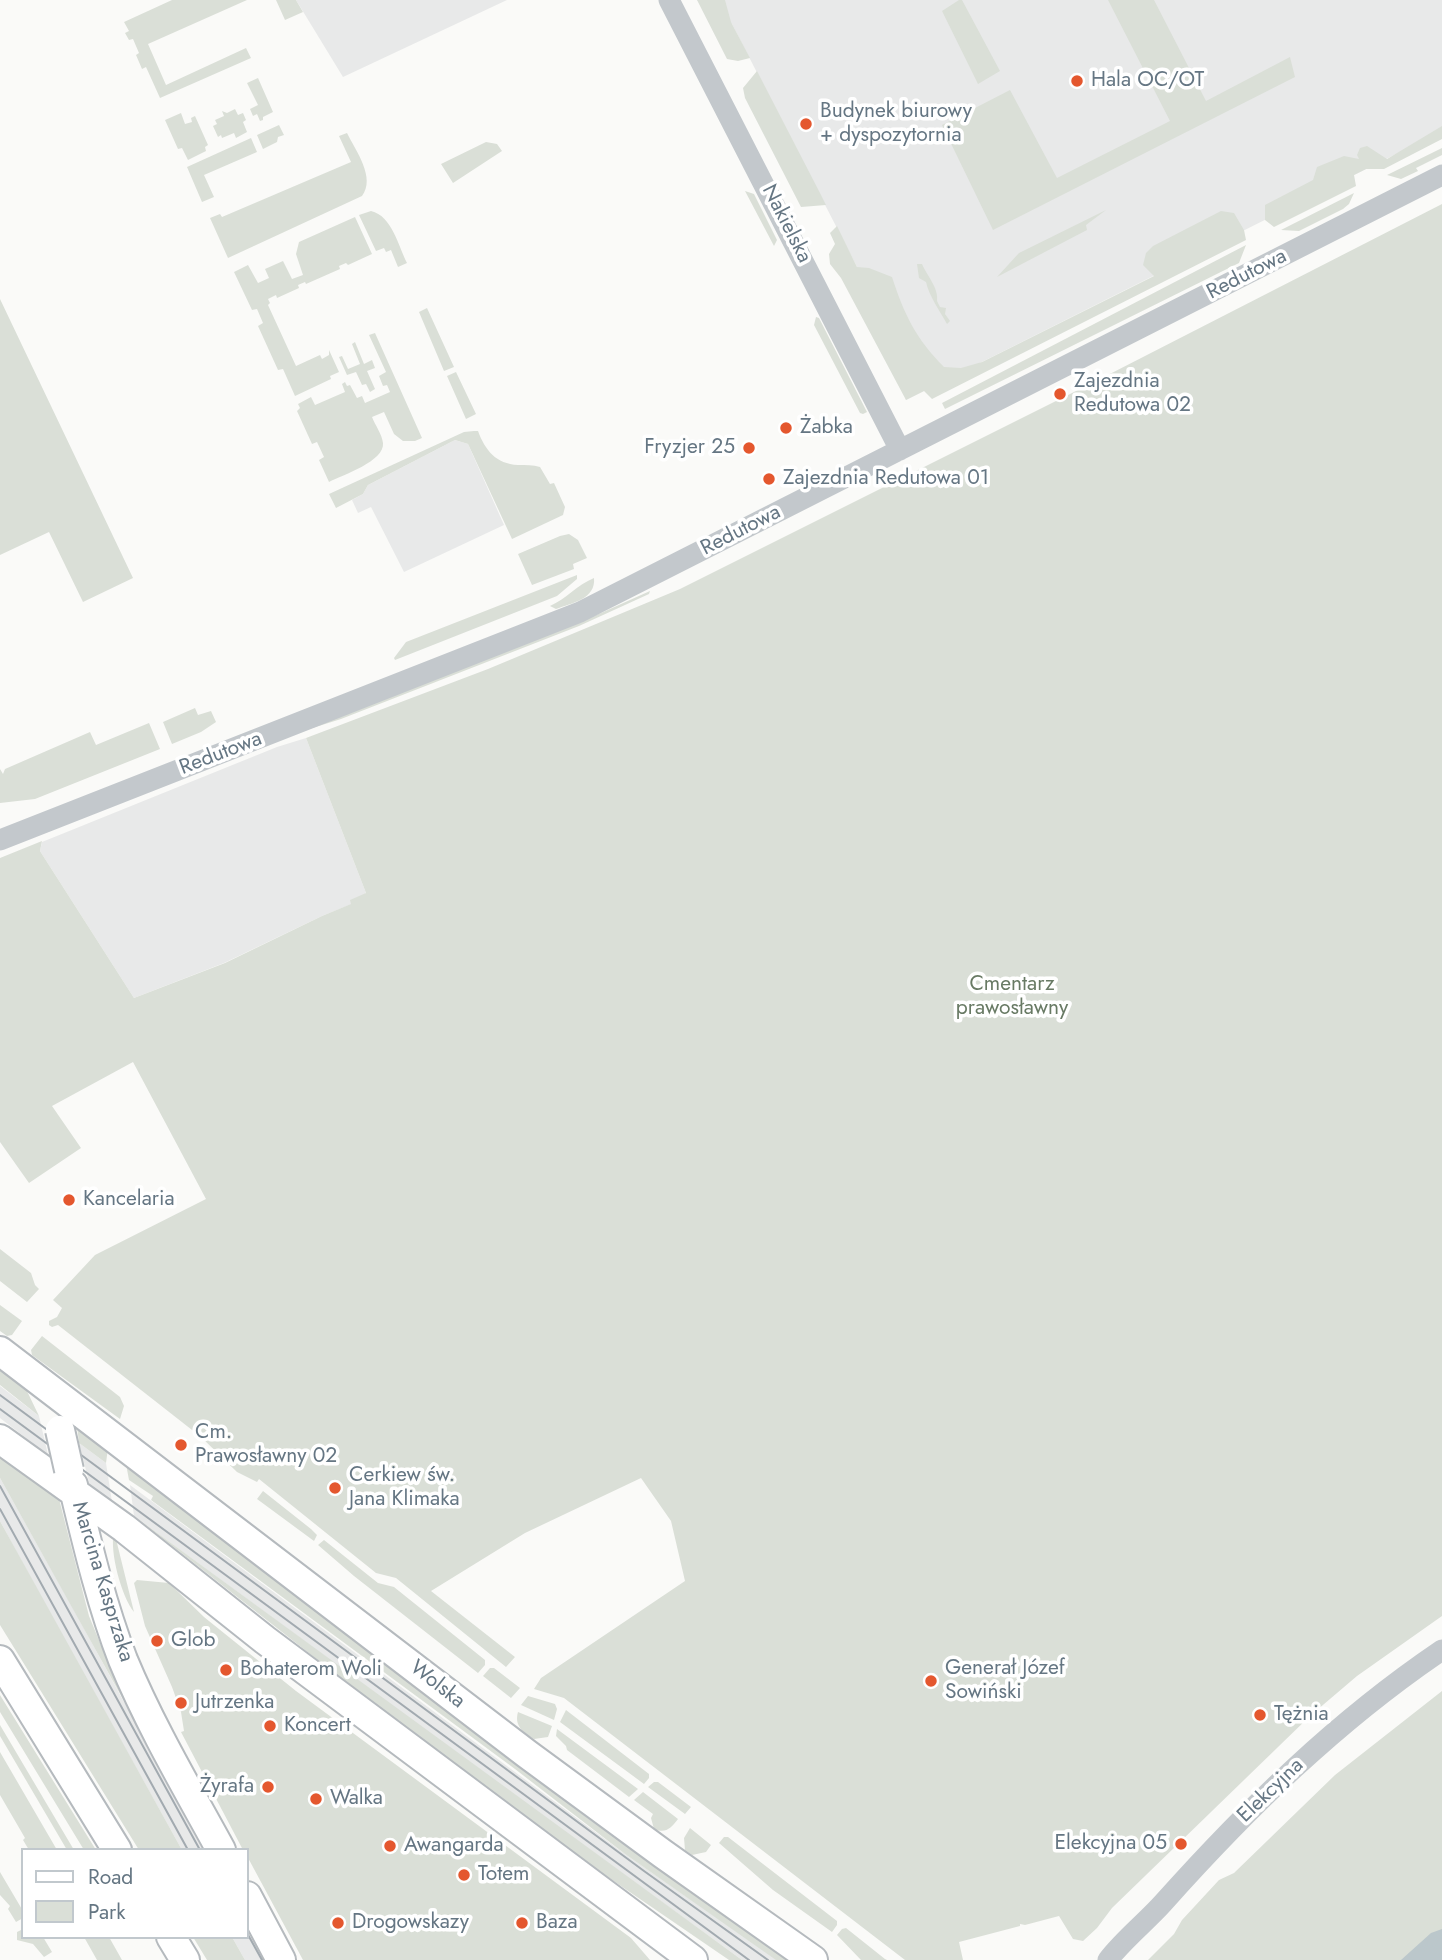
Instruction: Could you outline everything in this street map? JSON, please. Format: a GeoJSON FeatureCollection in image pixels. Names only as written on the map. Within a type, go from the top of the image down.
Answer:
{"type":"FeatureCollection","features":[{"type":"Feature","properties":{"kind":"main road","name":"Wolska"},"geometry":{"type":"LineString","coordinates":[[0,1351],[516,1746],[813,1960]]}},
{"type":"Feature","properties":{"kind":"main road","name":"Marcina Kasprzaka"},"geometry":{"type":"LineString","coordinates":[[41,1381],[60,1430],[106,1609],[123,1660],[220,1848]]}},
{"type":"Feature","properties":{"kind":"main road"},"geometry":{"type":"LineString","coordinates":[[0,1438],[72,1481],[124,1528],[265,1640],[693,1960]]}},
{"type":"Feature","properties":{"kind":"main road"},"geometry":{"type":"LineString","coordinates":[[0,1660],[116,1848]]}},
{"type":"Feature","properties":{"kind":"main road"},"geometry":{"type":"LineString","coordinates":[[248,1898],[281,1960]]}},
{"type":"Feature","properties":{"kind":"main road"},"geometry":{"type":"LineString","coordinates":[[172,1939],[185,1960]]}},
{"type":"Feature","properties":{"kind":"street","name":"Nakielska"},"geometry":{"type":"LineString","coordinates":[[669,0],[900,450]]}},
{"type":"Feature","properties":{"kind":"street","name":"Redutowa"},"geometry":{"type":"LineString","coordinates":[[6,835],[580,612],[1442,175]]}},
{"type":"Feature","properties":{"kind":"street","name":"Elekcyjna"},"geometry":{"type":"LineString","coordinates":[[1107,1956],[1151,1916],[1259,1801],[1316,1748],[1379,1696],[1442,1650]]}},
{"type":"Feature","properties":{"kind":"shaded area"},"geometry":{"type":"Polygon","coordinates":[[[296,0],[507,0],[343,77],[296,0]]]}},
{"type":"Feature","properties":{"kind":"shaded area"},"geometry":{"type":"Polygon","coordinates":[[[697,0],[1442,0],[1442,131],[906,400],[857,267],[732,24],[697,0]]]}},
{"type":"Feature","properties":{"kind":"shaded area"},"geometry":{"type":"Polygon","coordinates":[[[455,440],[468,444],[504,525],[404,572],[371,507],[358,513],[352,500],[363,494],[368,485],[455,440]]]}},
{"type":"Feature","properties":{"kind":"shaded area"},"geometry":{"type":"Polygon","coordinates":[[[306,738],[366,893],[352,904],[224,963],[134,998],[40,851],[42,842],[277,747],[306,738]]]}},
{"type":"Feature","properties":{"kind":"shaded area"},"geometry":{"type":"Polygon","coordinates":[[[0,1386],[39,1416],[48,1455],[0,1418],[0,1386]]]}},
{"type":"Feature","properties":{"kind":"shaded area"},"geometry":{"type":"Polygon","coordinates":[[[79,1443],[106,1463],[112,1502],[90,1486],[79,1443]]]}},
{"type":"Feature","properties":{"kind":"shaded area"},"geometry":{"type":"Polygon","coordinates":[[[0,1478],[204,1848],[181,1848],[0,1521],[0,1478]]]}},
{"type":"Feature","properties":{"kind":"shaded area"},"geometry":{"type":"Polygon","coordinates":[[[130,1485],[625,1854],[778,1960],[742,1960],[525,1803],[134,1516],[130,1485]]]}},
{"type":"Feature","properties":{"kind":"shaded area"},"geometry":{"type":"Polygon","coordinates":[[[248,1919],[270,1960],[245,1960],[233,1939],[248,1939],[248,1919]]]}},
{"type":"Feature","properties":{"kind":"shaded area"},"geometry":{"type":"Polygon","coordinates":[[[1442,1929],[1442,1960],[1401,1960],[1431,1933],[1442,1929]]]}},
{"type":"Feature","properties":{"kind":"green space"},"geometry":{"type":"Polygon","coordinates":[[[172,0],[247,0],[148,44],[166,85],[246,48],[251,58],[160,98],[146,67],[142,69],[133,39],[129,40],[125,33],[129,31],[124,22],[172,0]]]}},
{"type":"Feature","properties":{"kind":"green space"},"geometry":{"type":"Polygon","coordinates":[[[276,0],[296,0],[303,12],[285,20],[276,0]]]}},
{"type":"Feature","properties":{"kind":"green space"},"geometry":{"type":"Polygon","coordinates":[[[697,0],[725,0],[731,22],[750,58],[738,61],[727,59],[697,0]]]}},
{"type":"Feature","properties":{"kind":"green space"},"geometry":{"type":"Polygon","coordinates":[[[962,0],[1000,71],[978,84],[942,11],[962,0]]]}},
{"type":"Feature","properties":{"kind":"green space"},"geometry":{"type":"Polygon","coordinates":[[[1108,0],[1154,0],[1206,101],[1290,57],[1295,77],[993,230],[942,125],[1010,90],[1057,178],[1170,121],[1108,0]]]}},
{"type":"Feature","properties":{"kind":"green space"},"geometry":{"type":"Polygon","coordinates":[[[757,71],[826,205],[801,207],[745,98],[743,88],[757,71]]]}},
{"type":"Feature","properties":{"kind":"green space"},"geometry":{"type":"Polygon","coordinates":[[[258,78],[273,112],[260,121],[257,114],[253,116],[250,109],[258,105],[247,83],[258,78]]]}},
{"type":"Feature","properties":{"kind":"green space"},"geometry":{"type":"Polygon","coordinates":[[[235,109],[238,115],[243,113],[247,132],[236,138],[234,133],[218,137],[213,126],[217,124],[215,120],[224,116],[222,111],[227,113],[235,109]]]}},
{"type":"Feature","properties":{"kind":"green space"},"geometry":{"type":"Polygon","coordinates":[[[181,113],[185,124],[192,122],[191,118],[195,116],[208,145],[205,147],[206,151],[188,160],[182,148],[178,149],[165,120],[181,113]]]}},
{"type":"Feature","properties":{"kind":"green space"},"geometry":{"type":"Polygon","coordinates":[[[279,125],[284,135],[263,149],[257,135],[279,125]]]}},
{"type":"Feature","properties":{"kind":"green space"},"geometry":{"type":"Polygon","coordinates":[[[1442,126],[1442,139],[1384,169],[1366,169],[1354,175],[1356,186],[1274,227],[1265,220],[1265,205],[1313,180],[1317,167],[1344,156],[1359,159],[1357,155],[1360,148],[1367,146],[1387,159],[1442,126]]]}},
{"type":"Feature","properties":{"kind":"green space"},"geometry":{"type":"Polygon","coordinates":[[[347,133],[366,173],[366,189],[362,196],[228,258],[210,218],[220,214],[222,217],[351,162],[339,136],[347,133]]]}},
{"type":"Feature","properties":{"kind":"green space"},"geometry":{"type":"Polygon","coordinates":[[[251,138],[257,152],[204,175],[214,197],[202,202],[187,167],[251,138]]]}},
{"type":"Feature","properties":{"kind":"green space"},"geometry":{"type":"Polygon","coordinates":[[[486,142],[497,144],[502,151],[453,183],[441,164],[486,142]]]}},
{"type":"Feature","properties":{"kind":"green space"},"geometry":{"type":"Polygon","coordinates":[[[1442,148],[1442,155],[1416,168],[1418,171],[1401,179],[1387,175],[1442,148]]]}},
{"type":"Feature","properties":{"kind":"green space"},"geometry":{"type":"Polygon","coordinates":[[[745,191],[754,194],[777,240],[774,246],[745,191]]]}},
{"type":"Feature","properties":{"kind":"green space"},"geometry":{"type":"Polygon","coordinates":[[[1354,193],[1349,204],[1343,209],[1299,231],[1281,230],[1354,193]]]}},
{"type":"Feature","properties":{"kind":"green space","name":"Cmentarz prawosławny"},"geometry":{"type":"Polygon","coordinates":[[[1442,204],[1442,1616],[1357,1676],[1310,1716],[1112,1908],[1083,1941],[1073,1939],[1059,1916],[959,1942],[963,1960],[905,1960],[564,1698],[534,1689],[541,1678],[685,1581],[671,1521],[641,1478],[525,1533],[431,1591],[515,1657],[506,1667],[396,1578],[376,1573],[259,1479],[257,1482],[237,1472],[201,1437],[58,1325],[49,1325],[49,1321],[57,1317],[62,1308],[53,1300],[95,1255],[206,1199],[133,1062],[52,1106],[81,1148],[29,1183],[0,1142],[0,858],[42,841],[40,851],[134,998],[225,963],[351,904],[350,900],[366,893],[306,738],[488,669],[680,589],[1442,204]]]}},
{"type":"Feature","properties":{"kind":"green space"},"geometry":{"type":"Polygon","coordinates":[[[1106,210],[1086,225],[1087,230],[997,277],[1019,253],[1106,210]]]}},
{"type":"Feature","properties":{"kind":"green space"},"geometry":{"type":"Polygon","coordinates":[[[371,211],[389,225],[407,263],[398,267],[391,250],[386,252],[384,248],[376,251],[359,215],[371,211]]]}},
{"type":"Feature","properties":{"kind":"green space"},"geometry":{"type":"Polygon","coordinates":[[[1221,211],[1234,213],[1244,230],[1246,240],[932,399],[924,391],[906,400],[841,278],[830,264],[829,254],[835,244],[830,233],[837,226],[857,267],[869,268],[892,277],[912,325],[934,357],[944,367],[961,368],[982,362],[1154,276],[1143,265],[1146,253],[1153,246],[1221,211]]]}},
{"type":"Feature","properties":{"kind":"green space"},"geometry":{"type":"Polygon","coordinates":[[[355,217],[372,254],[348,265],[346,263],[339,266],[340,269],[298,285],[299,288],[277,298],[276,295],[268,299],[268,305],[296,366],[320,355],[322,359],[329,355],[329,350],[339,372],[330,376],[331,379],[295,396],[283,369],[278,370],[258,326],[263,323],[257,309],[252,310],[234,272],[248,265],[258,283],[269,278],[265,269],[283,261],[292,279],[303,275],[296,254],[299,242],[355,217]]]}},
{"type":"Feature","properties":{"kind":"green space"},"geometry":{"type":"Polygon","coordinates":[[[1246,245],[1239,263],[945,409],[942,403],[1246,245]]]}},
{"type":"Feature","properties":{"kind":"green space"},"geometry":{"type":"Polygon","coordinates":[[[917,264],[922,264],[932,282],[940,307],[946,308],[945,314],[950,321],[947,324],[926,282],[919,278],[917,264]]]}},
{"type":"Feature","properties":{"kind":"green space"},"geometry":{"type":"Polygon","coordinates":[[[0,299],[133,578],[83,602],[49,532],[0,555],[0,299]]]}},
{"type":"Feature","properties":{"kind":"green space"},"geometry":{"type":"Polygon","coordinates":[[[427,308],[454,367],[444,371],[419,312],[427,308]]]}},
{"type":"Feature","properties":{"kind":"green space"},"geometry":{"type":"Polygon","coordinates":[[[816,317],[819,318],[867,412],[860,413],[814,325],[816,317]]]}},
{"type":"Feature","properties":{"kind":"green space"},"geometry":{"type":"Polygon","coordinates":[[[375,333],[422,438],[403,441],[394,434],[384,412],[372,417],[383,443],[382,450],[362,467],[329,482],[319,460],[324,457],[317,442],[312,444],[297,411],[300,408],[298,404],[311,397],[315,405],[345,392],[342,384],[345,382],[347,386],[350,385],[357,398],[362,396],[365,403],[390,392],[387,385],[383,386],[379,376],[386,372],[369,335],[375,333]]]}},
{"type":"Feature","properties":{"kind":"green space"},"geometry":{"type":"Polygon","coordinates":[[[355,342],[364,364],[372,360],[375,368],[367,371],[375,389],[370,392],[366,384],[362,385],[356,372],[347,375],[339,357],[342,356],[348,369],[360,364],[352,344],[355,342]]]}},
{"type":"Feature","properties":{"kind":"green space"},"geometry":{"type":"Polygon","coordinates":[[[456,372],[476,414],[466,419],[447,376],[456,372]]]}},
{"type":"Feature","properties":{"kind":"green space"},"geometry":{"type":"Polygon","coordinates":[[[478,431],[492,455],[503,462],[540,467],[550,484],[554,483],[565,507],[563,515],[512,539],[468,444],[455,440],[368,485],[363,494],[336,508],[329,494],[464,432],[478,431]]]}},
{"type":"Feature","properties":{"kind":"green space"},"geometry":{"type":"Polygon","coordinates":[[[569,534],[578,540],[587,558],[573,564],[574,569],[532,585],[518,554],[569,534]]]}},
{"type":"Feature","properties":{"kind":"green space"},"geometry":{"type":"Polygon","coordinates":[[[577,575],[577,579],[557,596],[395,660],[394,658],[406,642],[577,575]]]}},
{"type":"Feature","properties":{"kind":"green space"},"geometry":{"type":"Polygon","coordinates":[[[594,578],[591,591],[582,599],[556,609],[550,606],[582,584],[594,578]]]}},
{"type":"Feature","properties":{"kind":"green space"},"geometry":{"type":"Polygon","coordinates":[[[650,591],[649,594],[579,626],[341,719],[303,731],[601,613],[650,591]]]}},
{"type":"Feature","properties":{"kind":"green space"},"geometry":{"type":"Polygon","coordinates":[[[195,708],[198,715],[211,711],[216,722],[201,732],[172,744],[163,722],[195,708]]]}},
{"type":"Feature","properties":{"kind":"green space"},"geometry":{"type":"Polygon","coordinates":[[[149,723],[160,749],[35,799],[0,803],[0,769],[3,774],[5,769],[90,732],[96,745],[149,723]]]}},
{"type":"Feature","properties":{"kind":"green space"},"geometry":{"type":"Polygon","coordinates":[[[0,1249],[31,1273],[39,1289],[27,1302],[0,1281],[0,1249]]]}},
{"type":"Feature","properties":{"kind":"green space"},"geometry":{"type":"Polygon","coordinates":[[[0,1305],[22,1321],[12,1335],[7,1336],[0,1331],[0,1305]]]}},
{"type":"Feature","properties":{"kind":"green space"},"geometry":{"type":"Polygon","coordinates":[[[42,1336],[120,1397],[124,1406],[120,1419],[32,1355],[31,1350],[42,1336]]]}},
{"type":"Feature","properties":{"kind":"green space"},"geometry":{"type":"Polygon","coordinates":[[[0,1368],[26,1389],[39,1416],[0,1385],[0,1368]]]}},
{"type":"Feature","properties":{"kind":"green space"},"geometry":{"type":"Polygon","coordinates":[[[77,1426],[108,1448],[106,1463],[79,1443],[77,1426]]]}},
{"type":"Feature","properties":{"kind":"green space"},"geometry":{"type":"Polygon","coordinates":[[[0,1453],[57,1491],[89,1616],[124,1701],[0,1478],[0,1453]]]}},
{"type":"Feature","properties":{"kind":"green space"},"geometry":{"type":"Polygon","coordinates":[[[126,1464],[590,1820],[787,1960],[776,1960],[625,1854],[515,1769],[151,1500],[153,1496],[129,1480],[126,1464]]]}},
{"type":"Feature","properties":{"kind":"green space"},"geometry":{"type":"Polygon","coordinates":[[[263,1491],[311,1529],[317,1535],[314,1541],[257,1499],[263,1491]]]}},
{"type":"Feature","properties":{"kind":"green space"},"geometry":{"type":"Polygon","coordinates":[[[134,1516],[742,1960],[729,1960],[564,1847],[444,1759],[134,1516]]]}},
{"type":"Feature","properties":{"kind":"green space"},"geometry":{"type":"Polygon","coordinates":[[[0,1521],[181,1848],[138,1848],[0,1625],[0,1521]]]}},
{"type":"Feature","properties":{"kind":"green space"},"geometry":{"type":"Polygon","coordinates":[[[114,1532],[134,1612],[118,1574],[113,1551],[114,1532]]]}},
{"type":"Feature","properties":{"kind":"green space"},"geometry":{"type":"Polygon","coordinates":[[[324,1540],[378,1583],[394,1587],[485,1660],[485,1665],[478,1673],[318,1545],[324,1540]]]}},
{"type":"Feature","properties":{"kind":"green space"},"geometry":{"type":"Polygon","coordinates":[[[137,1580],[169,1583],[204,1617],[296,1691],[631,1938],[650,1960],[303,1960],[248,1858],[248,1848],[242,1848],[181,1732],[184,1731],[181,1712],[145,1626],[134,1583],[137,1580]]]}},
{"type":"Feature","properties":{"kind":"green space"},"geometry":{"type":"Polygon","coordinates":[[[490,1668],[494,1668],[520,1688],[511,1698],[483,1676],[490,1668]]]}},
{"type":"Feature","properties":{"kind":"green space"},"geometry":{"type":"Polygon","coordinates":[[[1442,1691],[1442,1960],[1148,1960],[1174,1934],[1182,1920],[1219,1880],[1234,1873],[1335,1775],[1442,1691]]]}},
{"type":"Feature","properties":{"kind":"green space"},"geometry":{"type":"Polygon","coordinates":[[[0,1695],[95,1848],[83,1848],[0,1712],[0,1695]]]}},
{"type":"Feature","properties":{"kind":"green space"},"geometry":{"type":"Polygon","coordinates":[[[528,1696],[555,1704],[557,1709],[554,1720],[521,1705],[528,1696]]]}},
{"type":"Feature","properties":{"kind":"green space"},"geometry":{"type":"Polygon","coordinates":[[[566,1710],[649,1774],[644,1784],[560,1722],[566,1710]]]}},
{"type":"Feature","properties":{"kind":"green space"},"geometry":{"type":"Polygon","coordinates":[[[518,1712],[552,1726],[548,1737],[534,1739],[526,1734],[518,1725],[518,1712]]]}},
{"type":"Feature","properties":{"kind":"green space"},"geometry":{"type":"Polygon","coordinates":[[[0,1725],[73,1848],[66,1848],[0,1736],[0,1725]]]}},
{"type":"Feature","properties":{"kind":"green space"},"geometry":{"type":"Polygon","coordinates":[[[557,1729],[638,1789],[629,1797],[567,1750],[556,1736],[557,1729]]]}},
{"type":"Feature","properties":{"kind":"green space"},"geometry":{"type":"Polygon","coordinates":[[[0,1752],[56,1848],[28,1848],[23,1840],[25,1838],[0,1795],[0,1752]]]}},
{"type":"Feature","properties":{"kind":"green space"},"geometry":{"type":"Polygon","coordinates":[[[658,1782],[691,1807],[685,1814],[648,1787],[658,1782]]]}},
{"type":"Feature","properties":{"kind":"green space"},"geometry":{"type":"Polygon","coordinates":[[[643,1792],[678,1819],[670,1827],[662,1831],[654,1829],[651,1818],[653,1814],[634,1800],[643,1792]]]}},
{"type":"Feature","properties":{"kind":"green space"},"geometry":{"type":"Polygon","coordinates":[[[690,1828],[711,1845],[706,1852],[692,1855],[685,1850],[684,1838],[690,1828]]]}},
{"type":"Feature","properties":{"kind":"green space"},"geometry":{"type":"Polygon","coordinates":[[[724,1837],[728,1837],[837,1921],[832,1932],[773,1890],[719,1843],[724,1837]]]}},
{"type":"Feature","properties":{"kind":"green space"},"geometry":{"type":"Polygon","coordinates":[[[0,1872],[21,1908],[21,1919],[16,1922],[8,1909],[10,1906],[0,1895],[0,1872]]]}},
{"type":"Feature","properties":{"kind":"green space"},"geometry":{"type":"Polygon","coordinates":[[[846,1928],[887,1960],[861,1960],[837,1935],[846,1928]]]}},
{"type":"Feature","properties":{"kind":"green space"},"geometry":{"type":"Polygon","coordinates":[[[21,1930],[21,1939],[44,1939],[52,1952],[44,1957],[33,1944],[17,1940],[17,1932],[21,1930]]]}},
{"type":"Feature","properties":{"kind":"green space"},"geometry":{"type":"Polygon","coordinates":[[[85,1939],[110,1939],[122,1960],[97,1960],[85,1939]]]}},
{"type":"Feature","properties":{"kind":"green space"},"geometry":{"type":"Polygon","coordinates":[[[194,1939],[233,1939],[245,1960],[207,1960],[194,1939]]]}},
{"type":"Feature","properties":{"kind":"tram line"},"geometry":{"type":"LineString","coordinates":[[0,1395],[768,1960]]}},
{"type":"Feature","properties":{"kind":"tram line"},"geometry":{"type":"LineString","coordinates":[[0,1409],[749,1960]]}},
{"type":"Feature","properties":{"kind":"tram line"},"geometry":{"type":"LineString","coordinates":[[0,1486],[199,1848]]}},
{"type":"Feature","properties":{"kind":"tram line"},"geometry":{"type":"LineString","coordinates":[[0,1509],[187,1848]]}},
{"type":"Feature","properties":{"kind":"tram line"},"geometry":{"type":"LineString","coordinates":[[248,1935],[262,1960]]}},
{"type":"Feature","properties":{"kind":"place","name":"Hala OC/OT"},"geometry":{"type":"Point","coordinates":[1077,81]}},
{"type":"Feature","properties":{"kind":"place","name":"Budynek biurowy + dyspozytornia"},"geometry":{"type":"Point","coordinates":[806,124]}},
{"type":"Feature","properties":{"kind":"place","name":"Zajezdnia Redutowa 02"},"geometry":{"type":"Point","coordinates":[1060,394]}},
{"type":"Feature","properties":{"kind":"place","name":"Żabka"},"geometry":{"type":"Point","coordinates":[786,428]}},
{"type":"Feature","properties":{"kind":"place","name":"Fryzjer 25"},"geometry":{"type":"Point","coordinates":[749,448]}},
{"type":"Feature","properties":{"kind":"place","name":"Zajezdnia Redutowa 01"},"geometry":{"type":"Point","coordinates":[769,479]}},
{"type":"Feature","properties":{"kind":"place","name":"Kancelaria"},"geometry":{"type":"Point","coordinates":[69,1200]}},
{"type":"Feature","properties":{"kind":"place","name":"Cm. Prawosławny 02"},"geometry":{"type":"Point","coordinates":[181,1445]}},
{"type":"Feature","properties":{"kind":"place","name":"Cerkiew św. Jana Klimaka"},"geometry":{"type":"Point","coordinates":[335,1488]}},
{"type":"Feature","properties":{"kind":"place","name":"Glob"},"geometry":{"type":"Point","coordinates":[157,1641]}},
{"type":"Feature","properties":{"kind":"place","name":"Bohaterom Woli"},"geometry":{"type":"Point","coordinates":[226,1670]}},
{"type":"Feature","properties":{"kind":"place","name":"Generał Józef Sowiński"},"geometry":{"type":"Point","coordinates":[931,1681]}},
{"type":"Feature","properties":{"kind":"place","name":"Jutrzenka"},"geometry":{"type":"Point","coordinates":[181,1703]}},
{"type":"Feature","properties":{"kind":"place","name":"Tężnia"},"geometry":{"type":"Point","coordinates":[1260,1715]}},
{"type":"Feature","properties":{"kind":"place","name":"Koncert"},"geometry":{"type":"Point","coordinates":[270,1726]}},
{"type":"Feature","properties":{"kind":"place","name":"Żyrafa"},"geometry":{"type":"Point","coordinates":[268,1787]}},
{"type":"Feature","properties":{"kind":"place","name":"Walka"},"geometry":{"type":"Point","coordinates":[316,1799]}},
{"type":"Feature","properties":{"kind":"place","name":"Elekcyjna 05"},"geometry":{"type":"Point","coordinates":[1181,1844]}},
{"type":"Feature","properties":{"kind":"place","name":"Awangarda"},"geometry":{"type":"Point","coordinates":[390,1846]}},
{"type":"Feature","properties":{"kind":"place","name":"Totem"},"geometry":{"type":"Point","coordinates":[464,1875]}},
{"type":"Feature","properties":{"kind":"place","name":"Drogowskazy"},"geometry":{"type":"Point","coordinates":[338,1923]}},
{"type":"Feature","properties":{"kind":"place","name":"Baza"},"geometry":{"type":"Point","coordinates":[522,1923]}}]}
